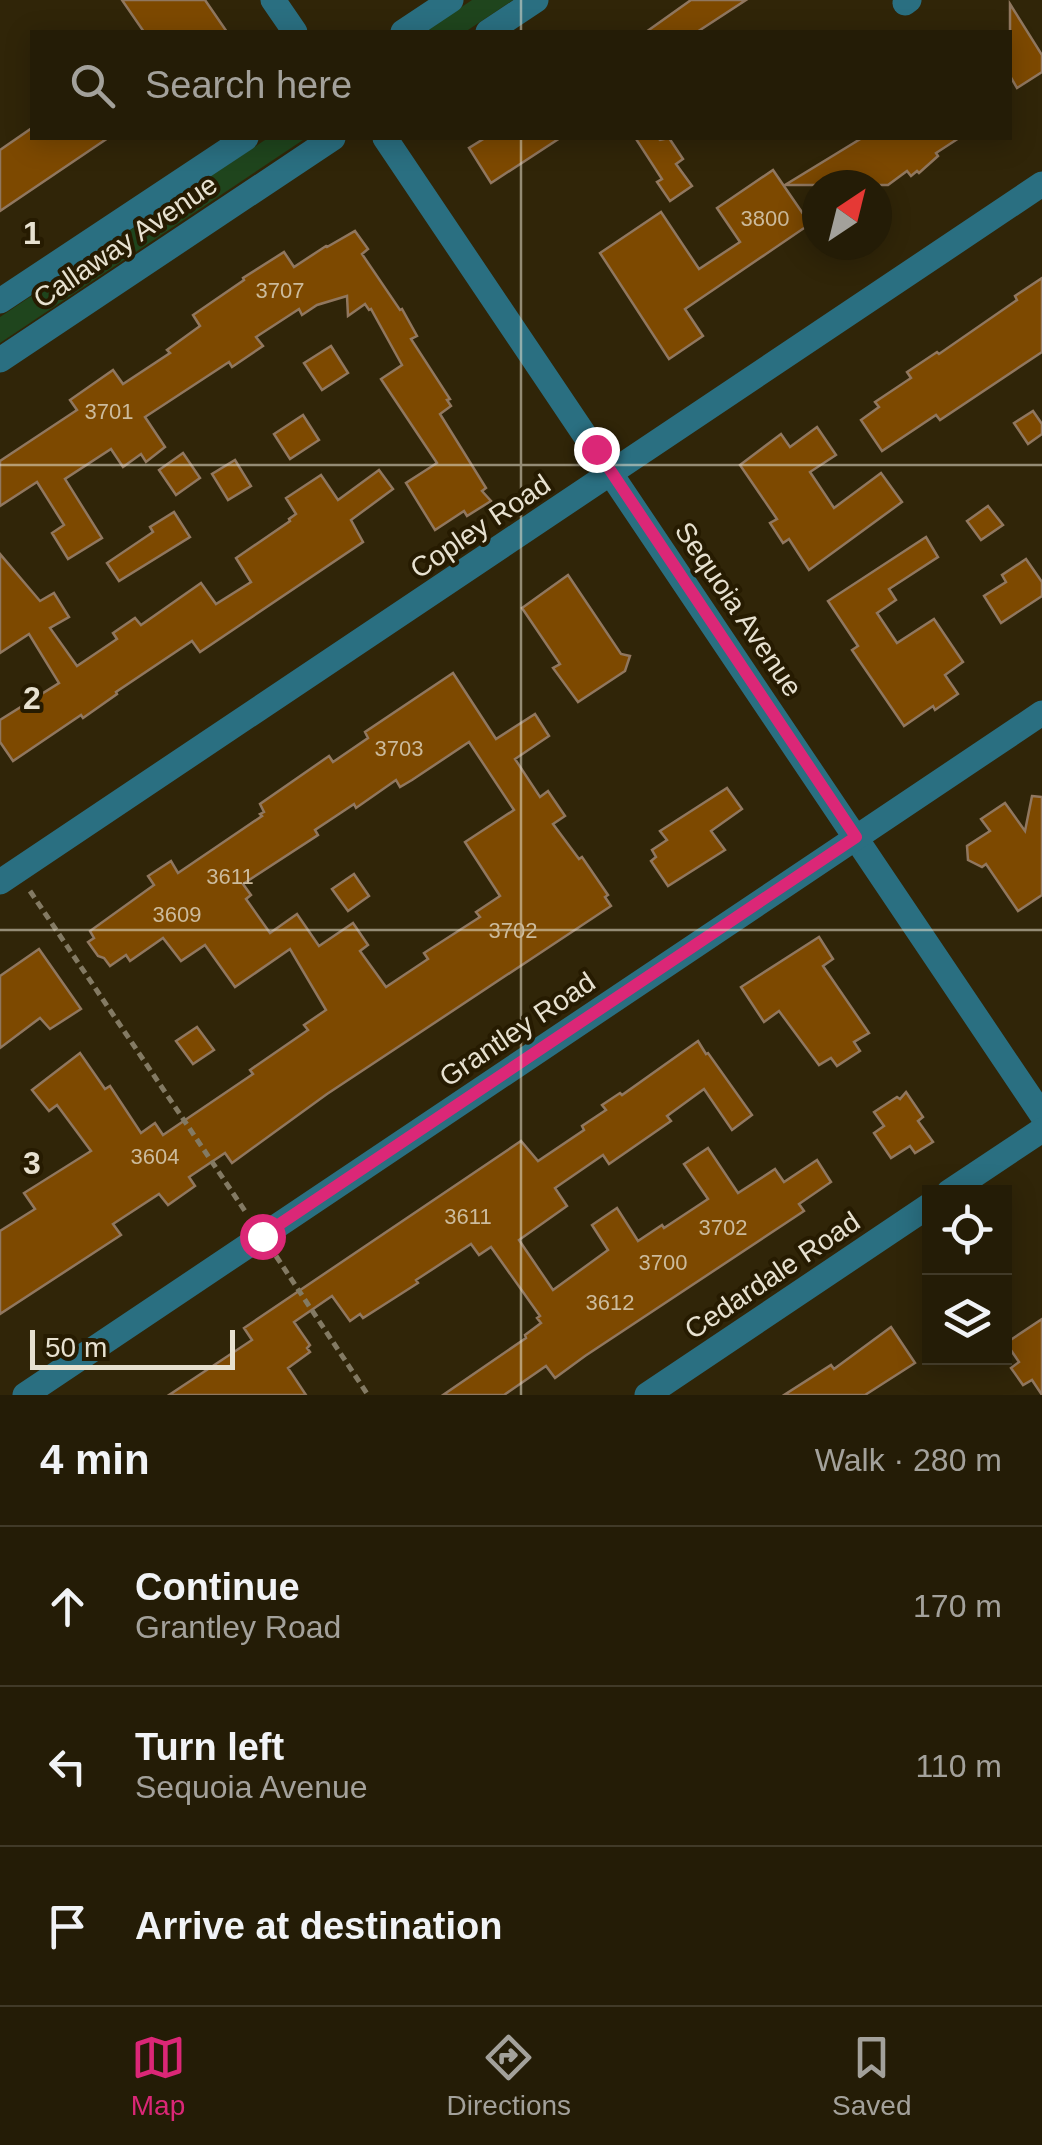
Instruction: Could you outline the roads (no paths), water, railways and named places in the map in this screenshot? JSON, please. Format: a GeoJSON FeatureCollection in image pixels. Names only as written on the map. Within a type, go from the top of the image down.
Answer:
{"type":"FeatureCollection","features":[{"type":"Feature","properties":{"kind":"street"},"geometry":{"type":"LineString","coordinates":[[273,0],[293,30]]}},
{"type":"Feature","properties":{"kind":"street"},"geometry":{"type":"LineString","coordinates":[[405,30],[450,0]]}},
{"type":"Feature","properties":{"kind":"street"},"geometry":{"type":"LineString","coordinates":[[491,30],[536,0]]}},
{"type":"Feature","properties":{"kind":"street","name":"Callaway Avenue"},"geometry":{"type":"LineString","coordinates":[[0,301],[243,140]]}},
{"type":"Feature","properties":{"kind":"street","name":"Callaway Avenue"},"geometry":{"type":"LineString","coordinates":[[0,360],[330,140]]}},
{"type":"Feature","properties":{"kind":"street","name":"Sequoia Avenue"},"geometry":{"type":"LineString","coordinates":[[386,140],[1042,1115]]}},
{"type":"Feature","properties":{"kind":"street","name":"Copley Road"},"geometry":{"type":"LineString","coordinates":[[8,877],[1042,184]]}},
{"type":"Feature","properties":{"kind":"street","name":"Grantley Road"},"geometry":{"type":"LineString","coordinates":[[26,1395],[1042,712]]}},
{"type":"Feature","properties":{"kind":"street"},"geometry":{"type":"LineString","coordinates":[[960,1185],[1042,1130]]}},
{"type":"Feature","properties":{"kind":"street","name":"Cedardale Road"},"geometry":{"type":"LineString","coordinates":[[647,1395],[922,1211]]}}]}
